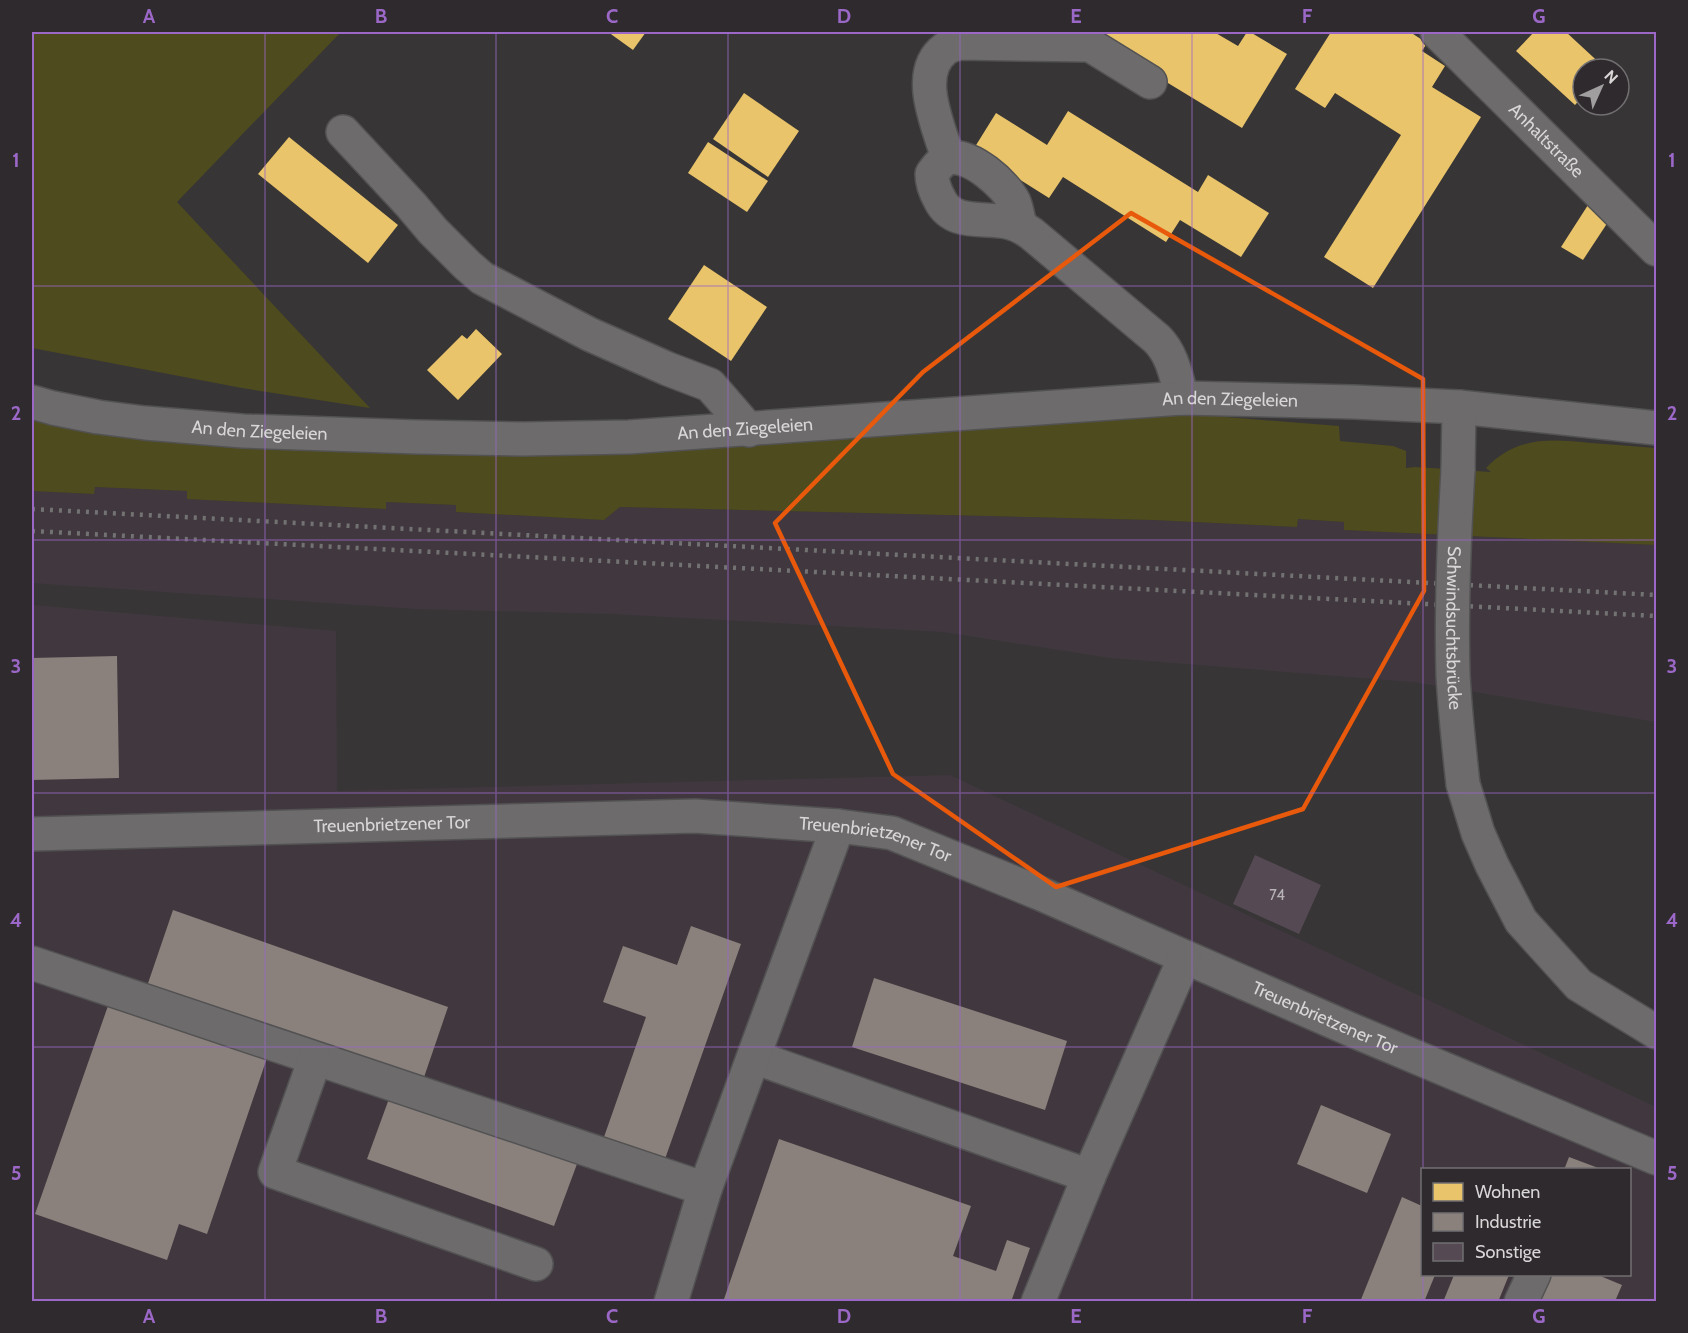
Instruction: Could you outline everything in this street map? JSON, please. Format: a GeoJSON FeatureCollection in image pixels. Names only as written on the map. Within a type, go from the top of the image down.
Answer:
{"type":"FeatureCollection","features":[{"type":"Feature","properties":{"kind":"street","name":"Anhaltstraße"},"geometry":{"type":"LineString","coordinates":[[1437,32],[1656,249]]}},
{"type":"Feature","properties":{"kind":"street"},"geometry":{"type":"LineString","coordinates":[[948,158],[929,93],[929,75],[936,60],[945,49],[958,43],[1090,45],[1150,82]]}},
{"type":"Feature","properties":{"kind":"street"},"geometry":{"type":"LineString","coordinates":[[343,132],[433,231],[483,278],[589,334],[710,385],[749,430]]}},
{"type":"Feature","properties":{"kind":"street"},"geometry":{"type":"LineString","coordinates":[[1020,225],[1014,203],[1005,188],[987,172],[958,158],[948,158],[932,174],[933,186],[943,207],[952,215],[1020,225],[1166,347],[1182,398]]}},
{"type":"Feature","properties":{"kind":"street","name":"An den Ziegeleien"},"geometry":{"type":"LineString","coordinates":[[32,402],[98,417],[254,432],[523,439],[629,437],[749,430],[1182,398],[1459,407]]}},
{"type":"Feature","properties":{"kind":"street"},"geometry":{"type":"LineString","coordinates":[[1459,407],[1656,428]]}},
{"type":"Feature","properties":{"kind":"street","name":"Schwindsuchtsbrücke"},"geometry":{"type":"LineString","coordinates":[[1459,407],[1452,626],[1456,723],[1463,784],[1478,833],[1521,921],[1579,985],[1656,1032]]}},
{"type":"Feature","properties":{"kind":"street","name":"Treuenbrietzener Tor"},"geometry":{"type":"LineString","coordinates":[[32,834],[696,816],[838,826],[891,833],[1039,893],[1640,1159]]}},
{"type":"Feature","properties":{"kind":"street"},"geometry":{"type":"LineString","coordinates":[[671,1302],[705,1189],[838,826]]}},
{"type":"Feature","properties":{"kind":"street"},"geometry":{"type":"LineString","coordinates":[[1038,1302],[1089,1176],[1185,957]]}},
{"type":"Feature","properties":{"kind":"street"},"geometry":{"type":"LineString","coordinates":[[35,974],[315,1059],[705,1189]]}},
{"type":"Feature","properties":{"kind":"street"},"geometry":{"type":"LineString","coordinates":[[754,1057],[1089,1176]]}},
{"type":"Feature","properties":{"kind":"street"},"geometry":{"type":"LineString","coordinates":[[315,1059],[275,1172],[536,1264]]}},
{"type":"Feature","properties":{"kind":"street"},"geometry":{"type":"LineString","coordinates":[[1521,1302],[1534,1276]]}},
{"type":"Feature","properties":{"kind":"highlighted area"},"geometry":{"type":"Polygon","coordinates":[[[1131,213],[1423,379],[1424,591],[1303,809],[1056,887],[893,774],[775,523],[923,372],[1131,213]]]}},
{"type":"Feature","properties":{"kind":"shaded area"},"geometry":{"type":"Polygon","coordinates":[[[32,32],[341,32],[177,202],[370,408],[242,388],[32,348],[32,32]]]}},
{"type":"Feature","properties":{"kind":"shaded area"},"geometry":{"type":"Polygon","coordinates":[[[1188,414],[1339,426],[1340,441],[1393,446],[1406,451],[1406,468],[1491,472],[1486,468],[1498,458],[1510,450],[1535,442],[1576,442],[1656,448],[1656,545],[1344,530],[1344,522],[1298,519],[1297,527],[1153,520],[620,507],[604,520],[456,512],[456,505],[386,502],[386,509],[187,499],[187,491],[95,487],[94,494],[32,491],[32,418],[608,453],[732,447],[1188,414]]]}},
{"type":"Feature","properties":{"kind":"shaded area"},"geometry":{"type":"Polygon","coordinates":[[[95,487],[187,491],[188,499],[385,509],[386,502],[457,505],[456,512],[604,520],[620,507],[1153,520],[1297,527],[1298,519],[1344,522],[1344,530],[1656,545],[1656,722],[1413,682],[1110,658],[943,632],[612,614],[416,609],[32,583],[32,491],[94,494],[95,487]]]}},
{"type":"Feature","properties":{"kind":"shaded area"},"geometry":{"type":"Polygon","coordinates":[[[32,605],[336,631],[337,791],[950,775],[1656,1107],[1656,1301],[32,1301],[32,605]]]}},
{"type":"Feature","properties":{"kind":"building: Wohnen"},"geometry":{"type":"Polygon","coordinates":[[[608,32],[646,32],[633,50],[608,32]]]}},
{"type":"Feature","properties":{"kind":"building: Wohnen"},"geometry":{"type":"Polygon","coordinates":[[[1091,32],[1214,32],[1238,46],[1247,32],[1250,32],[1287,54],[1242,128],[1089,35],[1091,32]]]}},
{"type":"Feature","properties":{"kind":"building: Wohnen"},"geometry":{"type":"Polygon","coordinates":[[[1331,32],[1410,32],[1427,43],[1422,51],[1445,66],[1432,87],[1481,117],[1373,288],[1324,257],[1401,135],[1335,93],[1325,108],[1295,89],[1331,32]]]}},
{"type":"Feature","properties":{"kind":"building: Wohnen"},"geometry":{"type":"Polygon","coordinates":[[[1534,32],[1566,32],[1593,57],[1571,57],[1571,101],[1516,51],[1534,32]]]}},
{"type":"Feature","properties":{"kind":"building: Wohnen"},"geometry":{"type":"Polygon","coordinates":[[[744,93],[799,131],[768,177],[713,139],[744,93]]]}},
{"type":"Feature","properties":{"kind":"building: Wohnen"},"geometry":{"type":"Polygon","coordinates":[[[1068,111],[1198,192],[1208,175],[1269,213],[1241,257],[1180,220],[1166,242],[1063,177],[1049,198],[973,150],[996,113],[1047,145],[1068,111]]]}},
{"type":"Feature","properties":{"kind":"building: Wohnen"},"geometry":{"type":"Polygon","coordinates":[[[289,137],[398,225],[368,263],[258,174],[289,137]]]}},
{"type":"Feature","properties":{"kind":"building: Wohnen"},"geometry":{"type":"Polygon","coordinates":[[[708,142],[768,181],[747,212],[688,173],[708,142]]]}},
{"type":"Feature","properties":{"kind":"building: Wohnen"},"geometry":{"type":"Polygon","coordinates":[[[1588,205],[1610,219],[1583,260],[1561,247],[1588,205]]]}},
{"type":"Feature","properties":{"kind":"building: Wohnen"},"geometry":{"type":"Polygon","coordinates":[[[704,265],[767,307],[731,361],[668,319],[704,265]]]}},
{"type":"Feature","properties":{"kind":"building: Wohnen"},"geometry":{"type":"Polygon","coordinates":[[[476,329],[502,354],[458,400],[427,370],[462,335],[467,339],[476,329]]]}},
{"type":"Feature","properties":{"kind":"building: Industrie"},"geometry":{"type":"Polygon","coordinates":[[[117,656],[119,778],[32,780],[32,658],[117,656]]]}},
{"type":"Feature","properties":{"kind":"building: Industrie"},"geometry":{"type":"Polygon","coordinates":[[[173,910],[448,1007],[420,1089],[145,992],[173,910]]]}},
{"type":"Feature","properties":{"kind":"building: Industrie"},"geometry":{"type":"Polygon","coordinates":[[[691,926],[741,944],[665,1159],[604,1137],[646,1017],[603,1002],[623,946],[677,965],[691,926]]]}},
{"type":"Feature","properties":{"kind":"building: Industrie"},"geometry":{"type":"Polygon","coordinates":[[[874,978],[1067,1041],[1045,1110],[852,1047],[874,978]]]}},
{"type":"Feature","properties":{"kind":"building: Industrie"},"geometry":{"type":"Polygon","coordinates":[[[109,1003],[267,1058],[207,1234],[179,1224],[167,1260],[35,1214],[109,1003]]]}},
{"type":"Feature","properties":{"kind":"building: Industrie"},"geometry":{"type":"Polygon","coordinates":[[[390,1096],[577,1164],[554,1226],[367,1159],[390,1096]]]}},
{"type":"Feature","properties":{"kind":"building: Industrie"},"geometry":{"type":"Polygon","coordinates":[[[1321,1105],[1391,1134],[1367,1193],[1297,1164],[1321,1105]]]}},
{"type":"Feature","properties":{"kind":"building: Industrie"},"geometry":{"type":"Polygon","coordinates":[[[779,1139],[971,1206],[953,1256],[996,1271],[1007,1240],[1030,1248],[1011,1302],[723,1302],[779,1139]]]}},
{"type":"Feature","properties":{"kind":"building: Industrie"},"geometry":{"type":"Polygon","coordinates":[[[1569,1157],[1598,1168],[1565,1168],[1569,1157]]]}},
{"type":"Feature","properties":{"kind":"building: Industrie"},"geometry":{"type":"Polygon","coordinates":[[[1402,1197],[1421,1206],[1421,1276],[1435,1276],[1424,1302],[1360,1302],[1402,1197]]]}},
{"type":"Feature","properties":{"kind":"building: Industrie"},"geometry":{"type":"Polygon","coordinates":[[[1454,1276],[1509,1276],[1498,1302],[1443,1302],[1454,1276]]]}},
{"type":"Feature","properties":{"kind":"building: Industrie"},"geometry":{"type":"Polygon","coordinates":[[[1550,1276],[1600,1276],[1622,1285],[1616,1299],[1622,1302],[1539,1302],[1550,1276]]]}},
{"type":"Feature","properties":{"kind":"building: Sonstige"},"geometry":{"type":"Polygon","coordinates":[[[1255,855],[1321,885],[1299,934],[1233,904],[1255,855]]]}},
{"type":"Feature","properties":{"kind":"railway"},"geometry":{"type":"LineString","coordinates":[[32,509],[1656,595]]}},
{"type":"Feature","properties":{"kind":"railway"},"geometry":{"type":"LineString","coordinates":[[32,531],[1656,616]]}}]}
